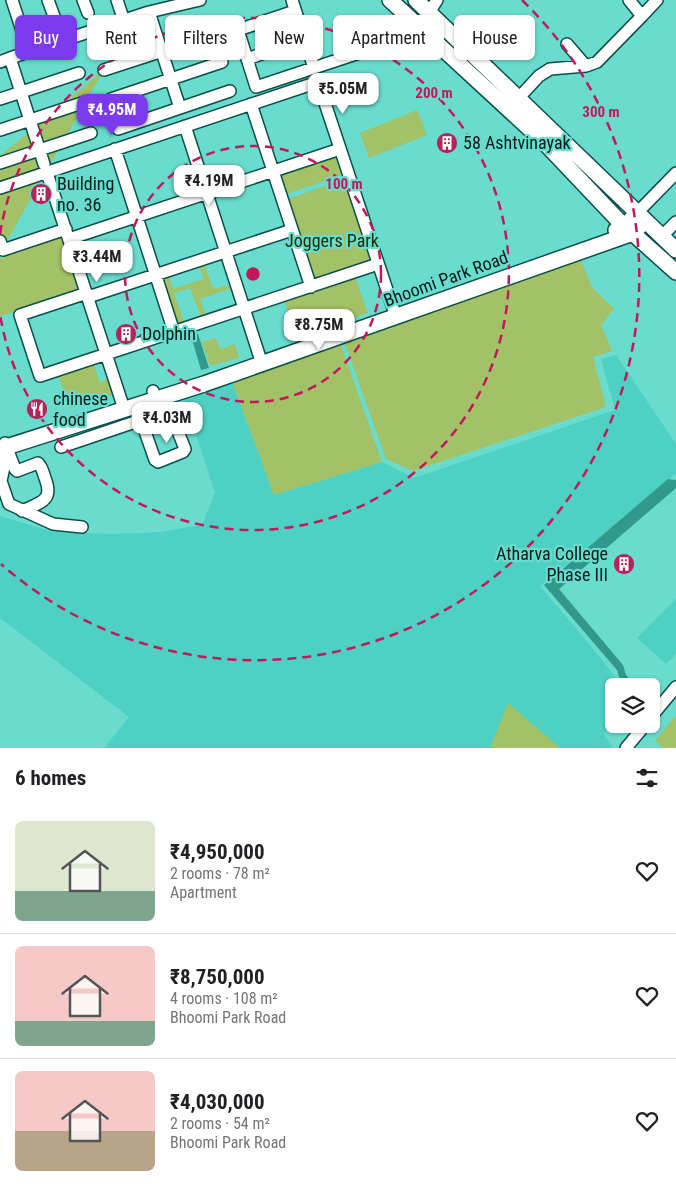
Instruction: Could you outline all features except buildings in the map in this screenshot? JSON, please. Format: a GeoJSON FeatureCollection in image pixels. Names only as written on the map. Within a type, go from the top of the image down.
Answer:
{"type":"FeatureCollection","features":[{"type":"Feature","properties":{"kind":"main road"},"geometry":{"type":"LineString","coordinates":[[390,0],[407,15]]}},
{"type":"Feature","properties":{"kind":"main road"},"geometry":{"type":"LineString","coordinates":[[416,0],[433,6],[514,103],[629,230],[676,272]]}},
{"type":"Feature","properties":{"kind":"main road"},"geometry":{"type":"LineString","coordinates":[[444,46],[514,103],[676,250]]}},
{"type":"Feature","properties":{"kind":"main road","name":"Bhoomi Park Road"},"geometry":{"type":"LineString","coordinates":[[2,446],[123,405],[156,401],[193,383],[629,230],[641,217]]}},
{"type":"Feature","properties":{"kind":"street"},"geometry":{"type":"LineString","coordinates":[[0,4],[12,0],[17,15]]}},
{"type":"Feature","properties":{"kind":"street"},"geometry":{"type":"LineString","coordinates":[[48,0],[54,15]]}},
{"type":"Feature","properties":{"kind":"street"},"geometry":{"type":"LineString","coordinates":[[83,0],[88,13]]}},
{"type":"Feature","properties":{"kind":"street"},"geometry":{"type":"LineString","coordinates":[[117,0],[122,15]]}},
{"type":"Feature","properties":{"kind":"street"},"geometry":{"type":"LineString","coordinates":[[140,15],[200,0]]}},
{"type":"Feature","properties":{"kind":"street"},"geometry":{"type":"LineString","coordinates":[[629,0],[642,16]]}},
{"type":"Feature","properties":{"kind":"street"},"geometry":{"type":"LineString","coordinates":[[514,103],[539,76],[550,69],[589,65],[597,62],[657,0]]}},
{"type":"Feature","properties":{"kind":"street"},"geometry":{"type":"LineString","coordinates":[[294,5],[238,30],[256,87],[338,60]]}},
{"type":"Feature","properties":{"kind":"street"},"geometry":{"type":"LineString","coordinates":[[148,12],[180,108]]}},
{"type":"Feature","properties":{"kind":"street"},"geometry":{"type":"LineString","coordinates":[[570,44],[589,65]]}},
{"type":"Feature","properties":{"kind":"street"},"geometry":{"type":"LineString","coordinates":[[104,70],[165,51]]}},
{"type":"Feature","properties":{"kind":"street"},"geometry":{"type":"LineString","coordinates":[[247,59],[255,56]]}},
{"type":"Feature","properties":{"kind":"street"},"geometry":{"type":"LineString","coordinates":[[5,60],[21,92],[123,405]]}},
{"type":"Feature","properties":{"kind":"street"},"geometry":{"type":"LineString","coordinates":[[311,60],[314,68]]}},
{"type":"Feature","properties":{"kind":"street"},"geometry":{"type":"LineString","coordinates":[[111,99],[222,62]]}},
{"type":"Feature","properties":{"kind":"street"},"geometry":{"type":"LineString","coordinates":[[0,99],[79,73]]}},
{"type":"Feature","properties":{"kind":"street"},"geometry":{"type":"LineString","coordinates":[[0,188],[46,168],[115,149],[318,82],[394,313]]}},
{"type":"Feature","properties":{"kind":"street"},"geometry":{"type":"LineString","coordinates":[[118,128],[230,91]]}},
{"type":"Feature","properties":{"kind":"street"},"geometry":{"type":"LineString","coordinates":[[0,130],[85,102]]}},
{"type":"Feature","properties":{"kind":"street"},"geometry":{"type":"LineString","coordinates":[[251,104],[310,287]]}},
{"type":"Feature","properties":{"kind":"street"},"geometry":{"type":"LineString","coordinates":[[185,126],[260,360]]}},
{"type":"Feature","properties":{"kind":"street"},"geometry":{"type":"LineString","coordinates":[[0,163],[91,133]]}},
{"type":"Feature","properties":{"kind":"street"},"geometry":{"type":"LineString","coordinates":[[115,149],[174,332]]}},
{"type":"Feature","properties":{"kind":"street"},"geometry":{"type":"LineString","coordinates":[[0,240],[3,250],[137,217],[340,149]]}},
{"type":"Feature","properties":{"kind":"street"},"geometry":{"type":"LineString","coordinates":[[641,217],[676,173]]}},
{"type":"Feature","properties":{"kind":"street"},"geometry":{"type":"LineString","coordinates":[[662,236],[676,222]]}},
{"type":"Feature","properties":{"kind":"street"},"geometry":{"type":"LineString","coordinates":[[292,230],[156,275],[20,315],[40,376],[378,264]]}},
{"type":"Feature","properties":{"kind":"street"},"geometry":{"type":"LineString","coordinates":[[61,448],[141,420],[156,401],[173,419],[185,449],[183,452],[158,462],[155,460],[141,420]]}},
{"type":"Feature","properties":{"kind":"street"},"geometry":{"type":"LineString","coordinates":[[2,446],[17,471]]}},
{"type":"Feature","properties":{"kind":"street"},"geometry":{"type":"LineString","coordinates":[[2,446],[4,467],[1,481],[9,504],[53,524],[82,527]]}},
{"type":"Feature","properties":{"kind":"street"},"geometry":{"type":"LineString","coordinates":[[1,481],[17,471],[38,463],[48,485],[48,495],[45,500],[22,511]]}},
{"type":"Feature","properties":{"kind":"street"},"geometry":{"type":"LineString","coordinates":[[660,706],[676,687]]}},
{"type":"Feature","properties":{"kind":"street"},"geometry":{"type":"LineString","coordinates":[[626,748],[638,733]]}},
{"type":"Feature","properties":{"kind":"shaded area"},"geometry":{"type":"Polygon","coordinates":[[[198,334],[209,368],[201,370],[191,336],[198,334]]]}},
{"type":"Feature","properties":{"kind":"shaded area"},"geometry":{"type":"Polygon","coordinates":[[[616,355],[676,444],[676,474],[540,586],[615,678],[605,678],[604,734],[613,748],[104,748],[129,717],[0,618],[0,516],[54,532],[113,534],[159,532],[202,525],[215,493],[184,397],[232,381],[274,495],[382,462],[414,478],[615,410],[601,359],[616,355]]]}},
{"type":"Feature","properties":{"kind":"shaded area"},"geometry":{"type":"Polygon","coordinates":[[[668,479],[676,480],[676,488],[559,589],[623,665],[629,678],[620,678],[617,670],[544,585],[668,479]]]}},
{"type":"Feature","properties":{"kind":"shaded area"},"geometry":{"type":"Polygon","coordinates":[[[676,599],[676,654],[666,664],[637,638],[676,599]]]}},
{"type":"Feature","properties":{"kind":"green space"},"geometry":{"type":"Polygon","coordinates":[[[104,70],[0,253],[0,156],[104,70]]]}},
{"type":"Feature","properties":{"kind":"green space"},"geometry":{"type":"Polygon","coordinates":[[[417,110],[427,135],[369,158],[360,133],[417,110]]]}},
{"type":"Feature","properties":{"kind":"green space"},"geometry":{"type":"Polygon","coordinates":[[[336,155],[343,175],[286,194],[279,175],[336,155]]]}},
{"type":"Feature","properties":{"kind":"green space","name":"Joggers Park"},"geometry":{"type":"Polygon","coordinates":[[[347,178],[377,262],[310,285],[283,201],[347,178]]]}},
{"type":"Feature","properties":{"kind":"green space"},"geometry":{"type":"Polygon","coordinates":[[[63,234],[87,293],[0,316],[0,258],[63,234]]]}},
{"type":"Feature","properties":{"kind":"green space"},"geometry":{"type":"Polygon","coordinates":[[[580,258],[592,287],[614,309],[601,325],[612,351],[593,357],[606,407],[413,471],[386,459],[345,344],[580,258]]]}},
{"type":"Feature","properties":{"kind":"green space"},"geometry":{"type":"Polygon","coordinates":[[[204,263],[213,289],[231,285],[232,288],[200,299],[207,318],[202,320],[190,288],[174,293],[185,325],[177,328],[160,277],[168,274],[173,289],[204,279],[199,265],[204,263]]]}},
{"type":"Feature","properties":{"kind":"green space"},"geometry":{"type":"Polygon","coordinates":[[[355,277],[368,313],[297,336],[284,300],[355,277]]]}},
{"type":"Feature","properties":{"kind":"green space"},"geometry":{"type":"Polygon","coordinates":[[[216,338],[220,349],[235,344],[239,358],[210,366],[202,342],[216,338]]]}},
{"type":"Feature","properties":{"kind":"green space"},"geometry":{"type":"Polygon","coordinates":[[[341,345],[382,462],[274,495],[232,381],[341,345]]]}},
{"type":"Feature","properties":{"kind":"green space"},"geometry":{"type":"Polygon","coordinates":[[[94,363],[99,382],[111,379],[115,394],[70,409],[58,375],[94,363]]]}},
{"type":"Feature","properties":{"kind":"green space"},"geometry":{"type":"Polygon","coordinates":[[[508,703],[560,748],[490,748],[508,703]]]}},
{"type":"Feature","properties":{"kind":"green space"},"geometry":{"type":"Polygon","coordinates":[[[676,715],[676,748],[663,748],[655,741],[676,715]]]}},
{"type":"Feature","properties":{"kind":"place","name":"58 Ashtvinayak"},"geometry":{"type":"Point","coordinates":[447,143]}},
{"type":"Feature","properties":{"kind":"place","name":"Building no. 36"},"geometry":{"type":"Point","coordinates":[41,194]}},
{"type":"Feature","properties":{"kind":"place","name":"Dolphin"},"geometry":{"type":"Point","coordinates":[126,334]}},
{"type":"Feature","properties":{"kind":"place","name":"chinese food"},"geometry":{"type":"Point","coordinates":[37,409]}},
{"type":"Feature","properties":{"kind":"place","name":"Atharva College Phase III"},"geometry":{"type":"Point","coordinates":[624,564]}}]}
